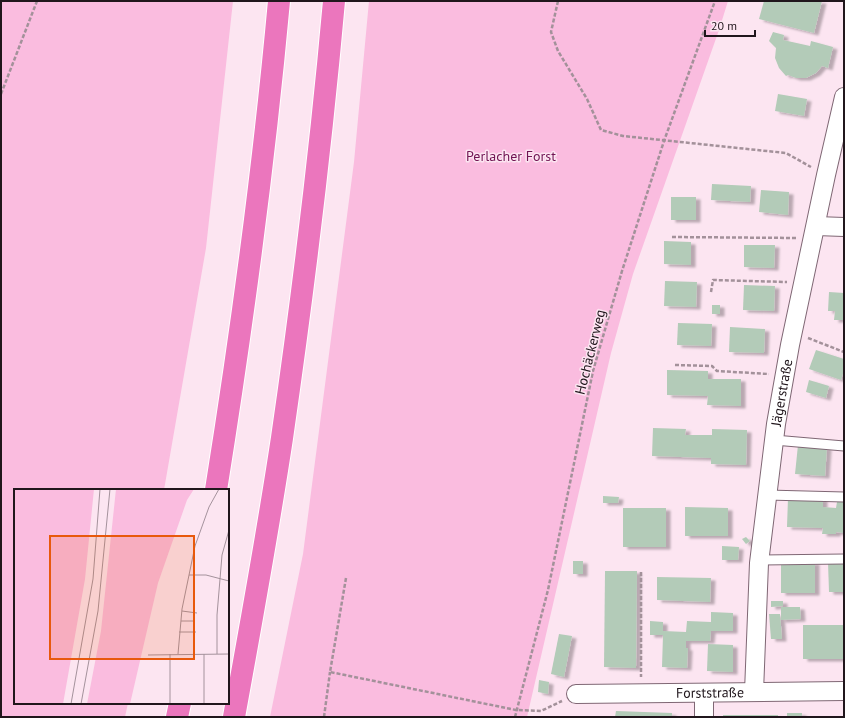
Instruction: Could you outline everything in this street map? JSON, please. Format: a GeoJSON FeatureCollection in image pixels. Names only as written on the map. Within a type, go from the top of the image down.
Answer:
{"type":"FeatureCollection","features":[{"type":"Feature","properties":{"kind":"highway"},"geometry":{"type":"LineString","coordinates":[[216,489],[252,253],[271,90],[279,1]]}},
{"type":"Feature","properties":{"kind":"highway"},"geometry":{"type":"LineString","coordinates":[[234,717],[253,614],[283,430],[326,97],[334,1]]}},
{"type":"Feature","properties":{"kind":"highway"},"geometry":{"type":"LineString","coordinates":[[177,717],[180,704]]}},
{"type":"Feature","properties":{"kind":"street","name":"Jägerstraße"},"geometry":{"type":"LineString","coordinates":[[754,692],[759,560],[774,440],[793,333],[844,97]]}},
{"type":"Feature","properties":{"kind":"street"},"geometry":{"type":"LineString","coordinates":[[815,232],[844,227]]}},
{"type":"Feature","properties":{"kind":"street","name":"Forststraße"},"geometry":{"type":"LineString","coordinates":[[576,694],[844,691]]}},
{"type":"Feature","properties":{"kind":"street"},"geometry":{"type":"LineString","coordinates":[[704,693],[704,717]]}},
{"type":"Feature","properties":{"kind":"lane"},"geometry":{"type":"LineString","coordinates":[[774,440],[844,446]]}},
{"type":"Feature","properties":{"kind":"lane"},"geometry":{"type":"LineString","coordinates":[[767,495],[844,497]]}},
{"type":"Feature","properties":{"kind":"lane"},"geometry":{"type":"LineString","coordinates":[[759,560],[844,559]]}},
{"type":"Feature","properties":{"kind":"path"},"geometry":{"type":"LineString","coordinates":[[1,94],[36,1]]}},
{"type":"Feature","properties":{"kind":"path"},"geometry":{"type":"LineString","coordinates":[[558,1],[551,32],[558,51],[587,99],[601,130],[623,136],[786,153],[826,175]]}},
{"type":"Feature","properties":{"kind":"path","name":"Hochäckerweg"},"geometry":{"type":"LineString","coordinates":[[515,717],[548,590],[593,371],[622,271],[664,141],[715,1]]}},
{"type":"Feature","properties":{"kind":"path"},"geometry":{"type":"LineString","coordinates":[[672,237],[815,232]]}},
{"type":"Feature","properties":{"kind":"path"},"geometry":{"type":"LineString","coordinates":[[711,292],[713,280],[804,283]]}},
{"type":"Feature","properties":{"kind":"path"},"geometry":{"type":"LineString","coordinates":[[793,333],[844,352]]}},
{"type":"Feature","properties":{"kind":"path"},"geometry":{"type":"LineString","coordinates":[[675,365],[712,366],[717,371],[785,375]]}},
{"type":"Feature","properties":{"kind":"path"},"geometry":{"type":"LineString","coordinates":[[641,572],[641,694]]}},
{"type":"Feature","properties":{"kind":"path"},"geometry":{"type":"LineString","coordinates":[[324,717],[346,578]]}},
{"type":"Feature","properties":{"kind":"path"},"geometry":{"type":"LineString","coordinates":[[330,672],[516,710],[541,711],[576,694]]}},
{"type":"Feature","properties":{"kind":"green space"},"geometry":{"type":"Polygon","coordinates":[[[1,1],[233,1],[206,248],[164,489],[14,489],[14,704],[128,704],[125,717],[1,717],[1,1]]]}},
{"type":"Feature","properties":{"kind":"green space","name":"Perlacher Forst"},"geometry":{"type":"Polygon","coordinates":[[[369,1],[728,1],[633,274],[611,353],[527,717],[270,717],[303,554],[354,162],[369,1]]]}},
{"type":"Feature","properties":{"kind":"building"},"geometry":{"type":"Polygon","coordinates":[[[764,1],[822,1],[814,33],[759,19],[764,1]]]}},
{"type":"Feature","properties":{"kind":"building"},"geometry":{"type":"Polygon","coordinates":[[[773,32],[784,35],[783,40],[810,46],[811,41],[833,47],[828,68],[822,66],[816,73],[806,78],[786,76],[779,68],[775,58],[776,48],[769,41],[773,32]]]}},
{"type":"Feature","properties":{"kind":"building"},"geometry":{"type":"Polygon","coordinates":[[[778,94],[807,99],[804,116],[775,111],[778,94]]]}},
{"type":"Feature","properties":{"kind":"building"},"geometry":{"type":"Polygon","coordinates":[[[712,184],[751,186],[750,202],[711,200],[712,184]]]}},
{"type":"Feature","properties":{"kind":"building"},"geometry":{"type":"Polygon","coordinates":[[[761,190],[789,192],[788,215],[759,212],[761,190]]]}},
{"type":"Feature","properties":{"kind":"building"},"geometry":{"type":"Polygon","coordinates":[[[671,197],[696,197],[696,220],[671,220],[671,197]]]}},
{"type":"Feature","properties":{"kind":"building"},"geometry":{"type":"Polygon","coordinates":[[[664,241],[691,242],[691,265],[664,264],[664,241]]]}},
{"type":"Feature","properties":{"kind":"building"},"geometry":{"type":"Polygon","coordinates":[[[744,245],[775,245],[774,268],[744,267],[744,245]]]}},
{"type":"Feature","properties":{"kind":"building"},"geometry":{"type":"Polygon","coordinates":[[[665,281],[697,282],[696,307],[664,306],[665,281]]]}},
{"type":"Feature","properties":{"kind":"building"},"geometry":{"type":"Polygon","coordinates":[[[744,285],[775,286],[774,311],[743,310],[744,285]]]}},
{"type":"Feature","properties":{"kind":"building"},"geometry":{"type":"Polygon","coordinates":[[[829,292],[844,293],[844,320],[834,320],[835,311],[828,311],[829,292]]]}},
{"type":"Feature","properties":{"kind":"building"},"geometry":{"type":"Polygon","coordinates":[[[712,305],[720,305],[720,314],[712,314],[712,305]]]}},
{"type":"Feature","properties":{"kind":"building"},"geometry":{"type":"Polygon","coordinates":[[[678,323],[712,324],[711,346],[677,345],[678,323]]]}},
{"type":"Feature","properties":{"kind":"building"},"geometry":{"type":"Polygon","coordinates":[[[730,327],[765,329],[764,353],[729,352],[730,327]]]}},
{"type":"Feature","properties":{"kind":"building"},"geometry":{"type":"Polygon","coordinates":[[[816,350],[844,359],[844,370],[841,380],[809,369],[816,350]]]}},
{"type":"Feature","properties":{"kind":"building"},"geometry":{"type":"Polygon","coordinates":[[[667,370],[708,371],[708,379],[741,379],[741,406],[707,405],[708,396],[667,395],[667,370]]]}},
{"type":"Feature","properties":{"kind":"building"},"geometry":{"type":"Polygon","coordinates":[[[809,380],[829,386],[826,398],[806,392],[809,380]]]}},
{"type":"Feature","properties":{"kind":"building"},"geometry":{"type":"Polygon","coordinates":[[[653,428],[686,429],[685,435],[712,435],[712,429],[747,430],[746,465],[711,464],[711,458],[652,456],[653,428]]]}},
{"type":"Feature","properties":{"kind":"building"},"geometry":{"type":"Polygon","coordinates":[[[798,445],[827,447],[825,476],[795,474],[798,445]]]}},
{"type":"Feature","properties":{"kind":"building"},"geometry":{"type":"Polygon","coordinates":[[[603,496],[619,497],[618,503],[603,503],[603,496]]]}},
{"type":"Feature","properties":{"kind":"building"},"geometry":{"type":"Polygon","coordinates":[[[788,498],[823,498],[823,507],[836,508],[837,502],[844,502],[844,533],[836,532],[836,534],[822,534],[823,528],[787,527],[788,498]]]}},
{"type":"Feature","properties":{"kind":"building"},"geometry":{"type":"Polygon","coordinates":[[[685,507],[728,508],[728,536],[685,536],[685,507]]]}},
{"type":"Feature","properties":{"kind":"building"},"geometry":{"type":"Polygon","coordinates":[[[623,508],[666,508],[666,547],[623,547],[623,508]]]}},
{"type":"Feature","properties":{"kind":"building"},"geometry":{"type":"Polygon","coordinates":[[[746,537],[750,541],[746,544],[742,539],[746,537]]]}},
{"type":"Feature","properties":{"kind":"building"},"geometry":{"type":"Polygon","coordinates":[[[722,546],[739,547],[738,560],[722,560],[722,546]]]}},
{"type":"Feature","properties":{"kind":"building"},"geometry":{"type":"Polygon","coordinates":[[[573,561],[583,561],[583,574],[573,574],[573,561]]]}},
{"type":"Feature","properties":{"kind":"building"},"geometry":{"type":"Polygon","coordinates":[[[781,562],[815,562],[815,593],[781,593],[781,562]]]}},
{"type":"Feature","properties":{"kind":"building"},"geometry":{"type":"Polygon","coordinates":[[[828,562],[844,562],[844,592],[829,592],[828,562]]]}},
{"type":"Feature","properties":{"kind":"building"},"geometry":{"type":"Polygon","coordinates":[[[605,571],[637,571],[636,668],[604,667],[605,571]]]}},
{"type":"Feature","properties":{"kind":"building"},"geometry":{"type":"Polygon","coordinates":[[[657,577],[711,578],[710,602],[657,600],[657,577]]]}},
{"type":"Feature","properties":{"kind":"building"},"geometry":{"type":"Polygon","coordinates":[[[771,601],[783,601],[783,606],[771,607],[771,601]]]}},
{"type":"Feature","properties":{"kind":"building"},"geometry":{"type":"Polygon","coordinates":[[[781,607],[800,607],[801,619],[781,620],[781,607]]]}},
{"type":"Feature","properties":{"kind":"building"},"geometry":{"type":"Polygon","coordinates":[[[711,612],[733,613],[733,631],[711,631],[710,641],[686,641],[686,648],[688,648],[687,668],[662,667],[663,635],[650,635],[650,621],[663,622],[663,631],[686,632],[687,621],[711,622],[711,612]]]}},
{"type":"Feature","properties":{"kind":"building"},"geometry":{"type":"Polygon","coordinates":[[[769,614],[780,614],[782,639],[771,639],[769,614]]]}},
{"type":"Feature","properties":{"kind":"building"},"geometry":{"type":"Polygon","coordinates":[[[803,625],[844,625],[844,659],[803,659],[803,625]]]}},
{"type":"Feature","properties":{"kind":"building"},"geometry":{"type":"Polygon","coordinates":[[[559,634],[572,636],[564,677],[551,674],[559,634]]]}},
{"type":"Feature","properties":{"kind":"building"},"geometry":{"type":"Polygon","coordinates":[[[708,644],[733,645],[733,672],[707,671],[708,644]]]}},
{"type":"Feature","properties":{"kind":"building"},"geometry":{"type":"Polygon","coordinates":[[[539,680],[549,682],[548,694],[538,692],[539,680]]]}},
{"type":"Feature","properties":{"kind":"building"},"geometry":{"type":"Polygon","coordinates":[[[616,711],[672,713],[672,717],[615,717],[616,711]]]}},
{"type":"Feature","properties":{"kind":"building"},"geometry":{"type":"Polygon","coordinates":[[[787,713],[802,713],[802,717],[787,717],[787,713]]]}},
{"type":"Feature","properties":{"kind":"building"},"geometry":{"type":"Polygon","coordinates":[[[723,715],[778,715],[778,717],[723,717],[723,715]]]}}]}
